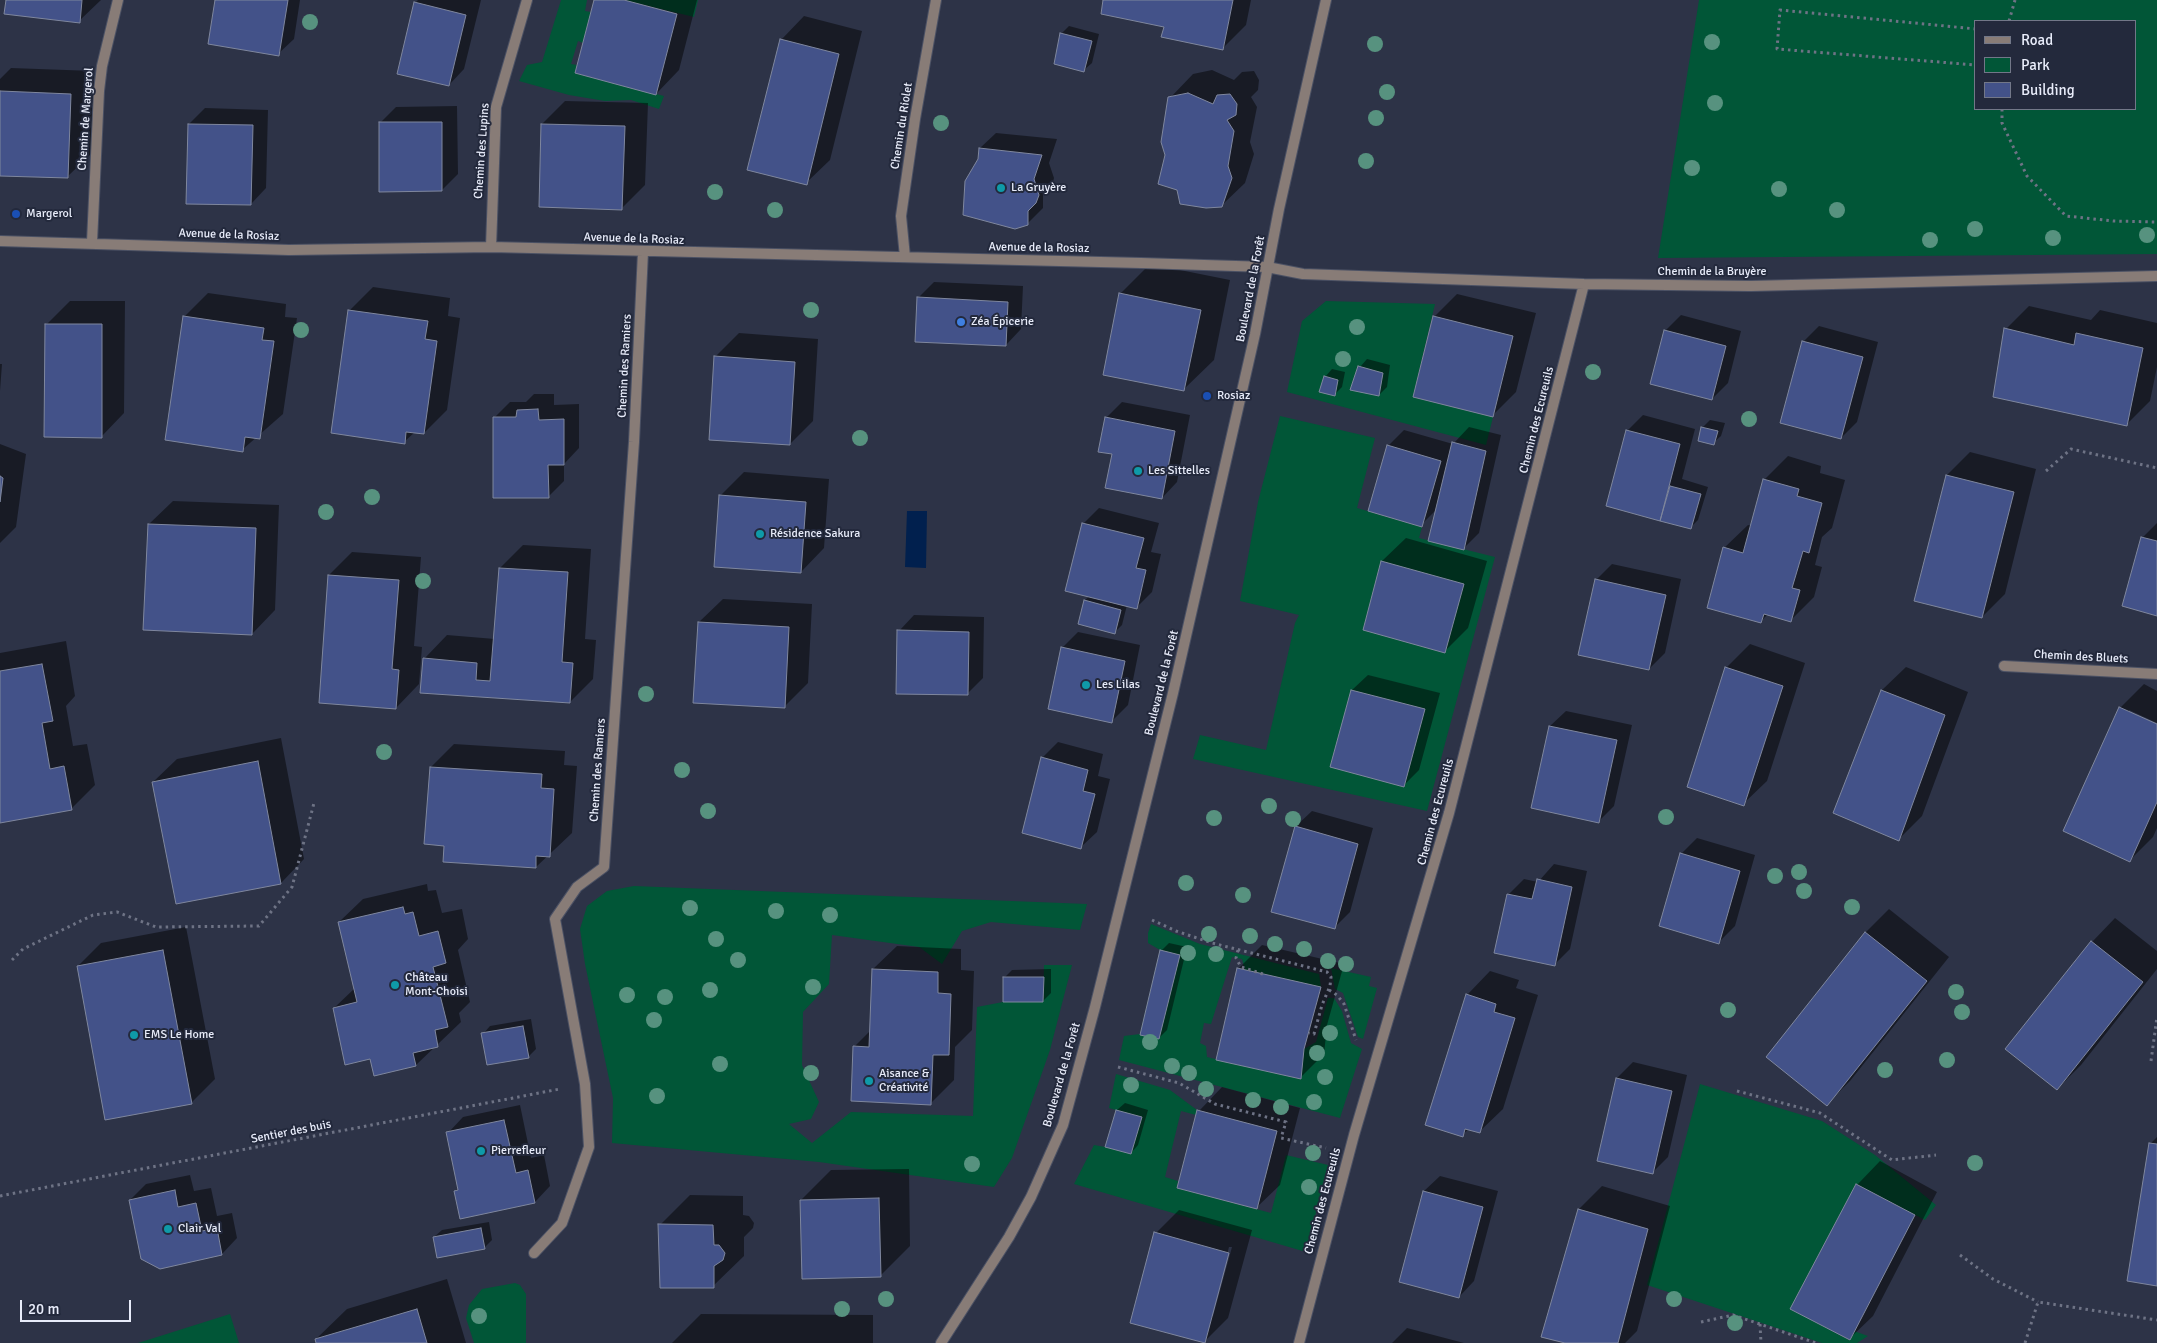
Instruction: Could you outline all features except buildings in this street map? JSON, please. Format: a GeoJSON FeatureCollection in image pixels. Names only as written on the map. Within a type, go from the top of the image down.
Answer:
{"type":"FeatureCollection","features":[{"type":"Feature","properties":{"kind":"street","name":"Chemin de Margerol"},"geometry":{"type":"LineString","coordinates":[[92,242],[99,91],[102,66],[118,0]]}},
{"type":"Feature","properties":{"kind":"street","name":"Chemin des Lupins"},"geometry":{"type":"LineString","coordinates":[[491,247],[496,107],[527,0]]}},
{"type":"Feature","properties":{"kind":"street","name":"Chemin du Riolet"},"geometry":{"type":"LineString","coordinates":[[905,257],[901,216],[915,119],[936,0]]}},
{"type":"Feature","properties":{"kind":"street","name":"Boulevard de la Forêt"},"geometry":{"type":"LineString","coordinates":[[941,1343],[1009,1237],[1031,1197],[1063,1125],[1095,1007],[1172,693],[1255,334],[1326,0]]}},
{"type":"Feature","properties":{"kind":"street","name":"Avenue de la Rosiaz"},"geometry":{"type":"LineString","coordinates":[[0,241],[92,242],[289,250],[491,247],[1268,267]]}},
{"type":"Feature","properties":{"kind":"street","name":"Chemin des Ramiers"},"geometry":{"type":"LineString","coordinates":[[534,1253],[562,1223],[589,1147],[585,1084],[555,919],[577,887],[604,867],[634,442],[643,252]]}},
{"type":"Feature","properties":{"kind":"street","name":"Chemin de la Bruyère"},"geometry":{"type":"LineString","coordinates":[[1268,267],[1303,274],[1584,284],[1761,286],[2157,276]]}},
{"type":"Feature","properties":{"kind":"street","name":"Chemin des Ecureuils"},"geometry":{"type":"LineString","coordinates":[[1299,1343],[1349,1154],[1448,818],[1584,284]]}},
{"type":"Feature","properties":{"kind":"street","name":"Chemin des Bluets"},"geometry":{"type":"LineString","coordinates":[[2004,666],[2157,674]]}},
{"type":"Feature","properties":{"kind":"path"},"geometry":{"type":"LineString","coordinates":[[2009,20],[2014,0]]}},
{"type":"Feature","properties":{"kind":"path"},"geometry":{"type":"LineString","coordinates":[[1974,29],[1780,10],[1777,49],[1974,65]]}},
{"type":"Feature","properties":{"kind":"path"},"geometry":{"type":"LineString","coordinates":[[2002,110],[2002,123],[2027,176],[2066,216],[2113,221],[2157,222]]}},
{"type":"Feature","properties":{"kind":"path"},"geometry":{"type":"LineString","coordinates":[[2046,471],[2071,449],[2157,468]]}},
{"type":"Feature","properties":{"kind":"path"},"geometry":{"type":"LineString","coordinates":[[12,960],[23,949],[93,915],[117,912],[156,927],[259,926],[292,886],[314,804]]}},
{"type":"Feature","properties":{"kind":"path"},"geometry":{"type":"LineString","coordinates":[[1152,920],[1176,931],[1238,950],[1326,972],[1331,978],[1328,990],[1314,1034],[1309,1033]]}},
{"type":"Feature","properties":{"kind":"path"},"geometry":{"type":"LineString","coordinates":[[1238,950],[1236,958],[1241,967],[1262,974]]}},
{"type":"Feature","properties":{"kind":"path"},"geometry":{"type":"LineString","coordinates":[[1328,990],[1337,995],[1344,1004],[1356,1042]]}},
{"type":"Feature","properties":{"kind":"path"},"geometry":{"type":"LineString","coordinates":[[2151,1061],[2157,1017]]}},
{"type":"Feature","properties":{"kind":"path"},"geometry":{"type":"LineString","coordinates":[[1118,1067],[1179,1084],[1215,1104],[1286,1122],[1281,1138],[1300,1142]]}},
{"type":"Feature","properties":{"kind":"path","name":"Sentier des buis"},"geometry":{"type":"LineString","coordinates":[[0,1196],[585,1084]]}},
{"type":"Feature","properties":{"kind":"path"},"geometry":{"type":"LineString","coordinates":[[1737,1091],[1820,1113],[1892,1160],[1936,1155]]}},
{"type":"Feature","properties":{"kind":"path"},"geometry":{"type":"LineString","coordinates":[[1960,1255],[1993,1279],[2038,1302],[2157,1320]]}},
{"type":"Feature","properties":{"kind":"path"},"geometry":{"type":"LineString","coordinates":[[2025,1343],[2038,1302]]}},
{"type":"Feature","properties":{"kind":"path"},"geometry":{"type":"LineString","coordinates":[[1702,1322],[1733,1316],[1816,1343]]}},
{"type":"Feature","properties":{"kind":"path"},"geometry":{"type":"LineString","coordinates":[[1760,1324],[1761,1343]]}},
{"type":"Feature","properties":{"kind":"green space"},"geometry":{"type":"Polygon","coordinates":[[[561,0],[587,0],[585,11],[591,12],[583,43],[578,41],[571,64],[577,65],[575,73],[664,96],[659,109],[631,100],[605,101],[569,95],[519,81],[527,65],[542,62],[561,0]]]}},
{"type":"Feature","properties":{"kind":"green space"},"geometry":{"type":"Polygon","coordinates":[[[624,0],[698,0],[694,17],[624,0]]]}},
{"type":"Feature","properties":{"kind":"green space"},"geometry":{"type":"Polygon","coordinates":[[[1699,0],[2157,0],[2157,254],[1658,258],[1699,0]]]}},
{"type":"Feature","properties":{"kind":"green space"},"geometry":{"type":"Polygon","coordinates":[[[1326,301],[1435,304],[1413,397],[1493,417],[1486,445],[1287,392],[1302,321],[1326,301]]]}},
{"type":"Feature","properties":{"kind":"green space"},"geometry":{"type":"Polygon","coordinates":[[[1280,416],[1375,438],[1357,508],[1422,527],[1419,538],[1495,557],[1427,811],[1193,759],[1200,735],[1266,750],[1295,623],[1299,615],[1240,601],[1258,502],[1280,416]]]}},
{"type":"Feature","properties":{"kind":"green space"},"geometry":{"type":"Polygon","coordinates":[[[634,886],[1087,904],[1080,930],[991,922],[962,931],[942,964],[919,947],[832,935],[829,984],[803,1012],[802,1065],[819,1102],[811,1119],[789,1124],[812,1143],[851,1112],[973,1116],[977,1007],[1003,1002],[1043,1002],[1044,965],[1072,965],[1050,1050],[1012,1158],[994,1187],[819,1162],[612,1143],[613,1098],[585,964],[580,929],[587,906],[607,891],[634,886]]]}},
{"type":"Feature","properties":{"kind":"green space"},"geometry":{"type":"Polygon","coordinates":[[[1151,924],[1200,944],[1319,974],[1321,987],[1245,970],[1242,959],[1232,957],[1211,1024],[1204,1023],[1200,1043],[1206,1046],[1207,1057],[1300,1079],[1304,1049],[1316,1042],[1328,998],[1334,998],[1342,1011],[1351,1043],[1362,1049],[1340,1118],[1119,1060],[1124,1036],[1140,1034],[1160,950],[1148,943],[1148,933],[1151,924]]]}},
{"type":"Feature","properties":{"kind":"green space"},"geometry":{"type":"Polygon","coordinates":[[[1331,968],[1371,977],[1369,986],[1377,988],[1363,1039],[1358,1037],[1343,993],[1335,989],[1331,968]]]}},
{"type":"Feature","properties":{"kind":"green space"},"geometry":{"type":"Polygon","coordinates":[[[1116,1074],[1170,1090],[1197,1110],[1196,1115],[1181,1111],[1165,1177],[1178,1181],[1177,1188],[1271,1213],[1286,1155],[1328,1165],[1306,1252],[1074,1184],[1094,1145],[1105,1147],[1116,1110],[1109,1108],[1116,1074]]]}},
{"type":"Feature","properties":{"kind":"green space"},"geometry":{"type":"Polygon","coordinates":[[[1700,1084],[1822,1121],[1875,1155],[1936,1205],[1925,1220],[1856,1184],[1791,1309],[1849,1340],[1854,1331],[1868,1336],[1857,1343],[1822,1343],[1647,1285],[1700,1084]]]}},
{"type":"Feature","properties":{"kind":"green space"},"geometry":{"type":"Polygon","coordinates":[[[515,1283],[520,1285],[526,1294],[526,1343],[474,1343],[466,1318],[469,1305],[482,1289],[515,1283]]]}},
{"type":"Feature","properties":{"kind":"green space"},"geometry":{"type":"Polygon","coordinates":[[[230,1314],[239,1343],[138,1343],[230,1314]]]}},
{"type":"Feature","properties":{"kind":"water"},"geometry":{"type":"Polygon","coordinates":[[[907,511],[927,511],[926,568],[905,567],[907,511]]]}},
{"type":"Feature","properties":{"kind":"place","name":"La Gruyère"},"geometry":{"type":"Point","coordinates":[1001,188]}},
{"type":"Feature","properties":{"kind":"place","name":"Margerol"},"geometry":{"type":"Point","coordinates":[16,214]}},
{"type":"Feature","properties":{"kind":"place","name":"Zéa Épicerie"},"geometry":{"type":"Point","coordinates":[961,322]}},
{"type":"Feature","properties":{"kind":"place","name":"Rosiaz"},"geometry":{"type":"Point","coordinates":[1207,396]}},
{"type":"Feature","properties":{"kind":"place","name":"Les Sittelles"},"geometry":{"type":"Point","coordinates":[1138,471]}},
{"type":"Feature","properties":{"kind":"place","name":"Résidence Sakura"},"geometry":{"type":"Point","coordinates":[760,534]}},
{"type":"Feature","properties":{"kind":"place","name":"Les Lilas"},"geometry":{"type":"Point","coordinates":[1086,685]}},
{"type":"Feature","properties":{"kind":"place","name":"Château Mont-Choisi"},"geometry":{"type":"Point","coordinates":[395,985]}},
{"type":"Feature","properties":{"kind":"place","name":"EMS Le Home"},"geometry":{"type":"Point","coordinates":[134,1035]}},
{"type":"Feature","properties":{"kind":"place","name":"Aisance & Créativité"},"geometry":{"type":"Point","coordinates":[869,1081]}},
{"type":"Feature","properties":{"kind":"place","name":"Pierrefleur"},"geometry":{"type":"Point","coordinates":[481,1151]}},
{"type":"Feature","properties":{"kind":"place","name":"Clair Val"},"geometry":{"type":"Point","coordinates":[168,1229]}}]}
